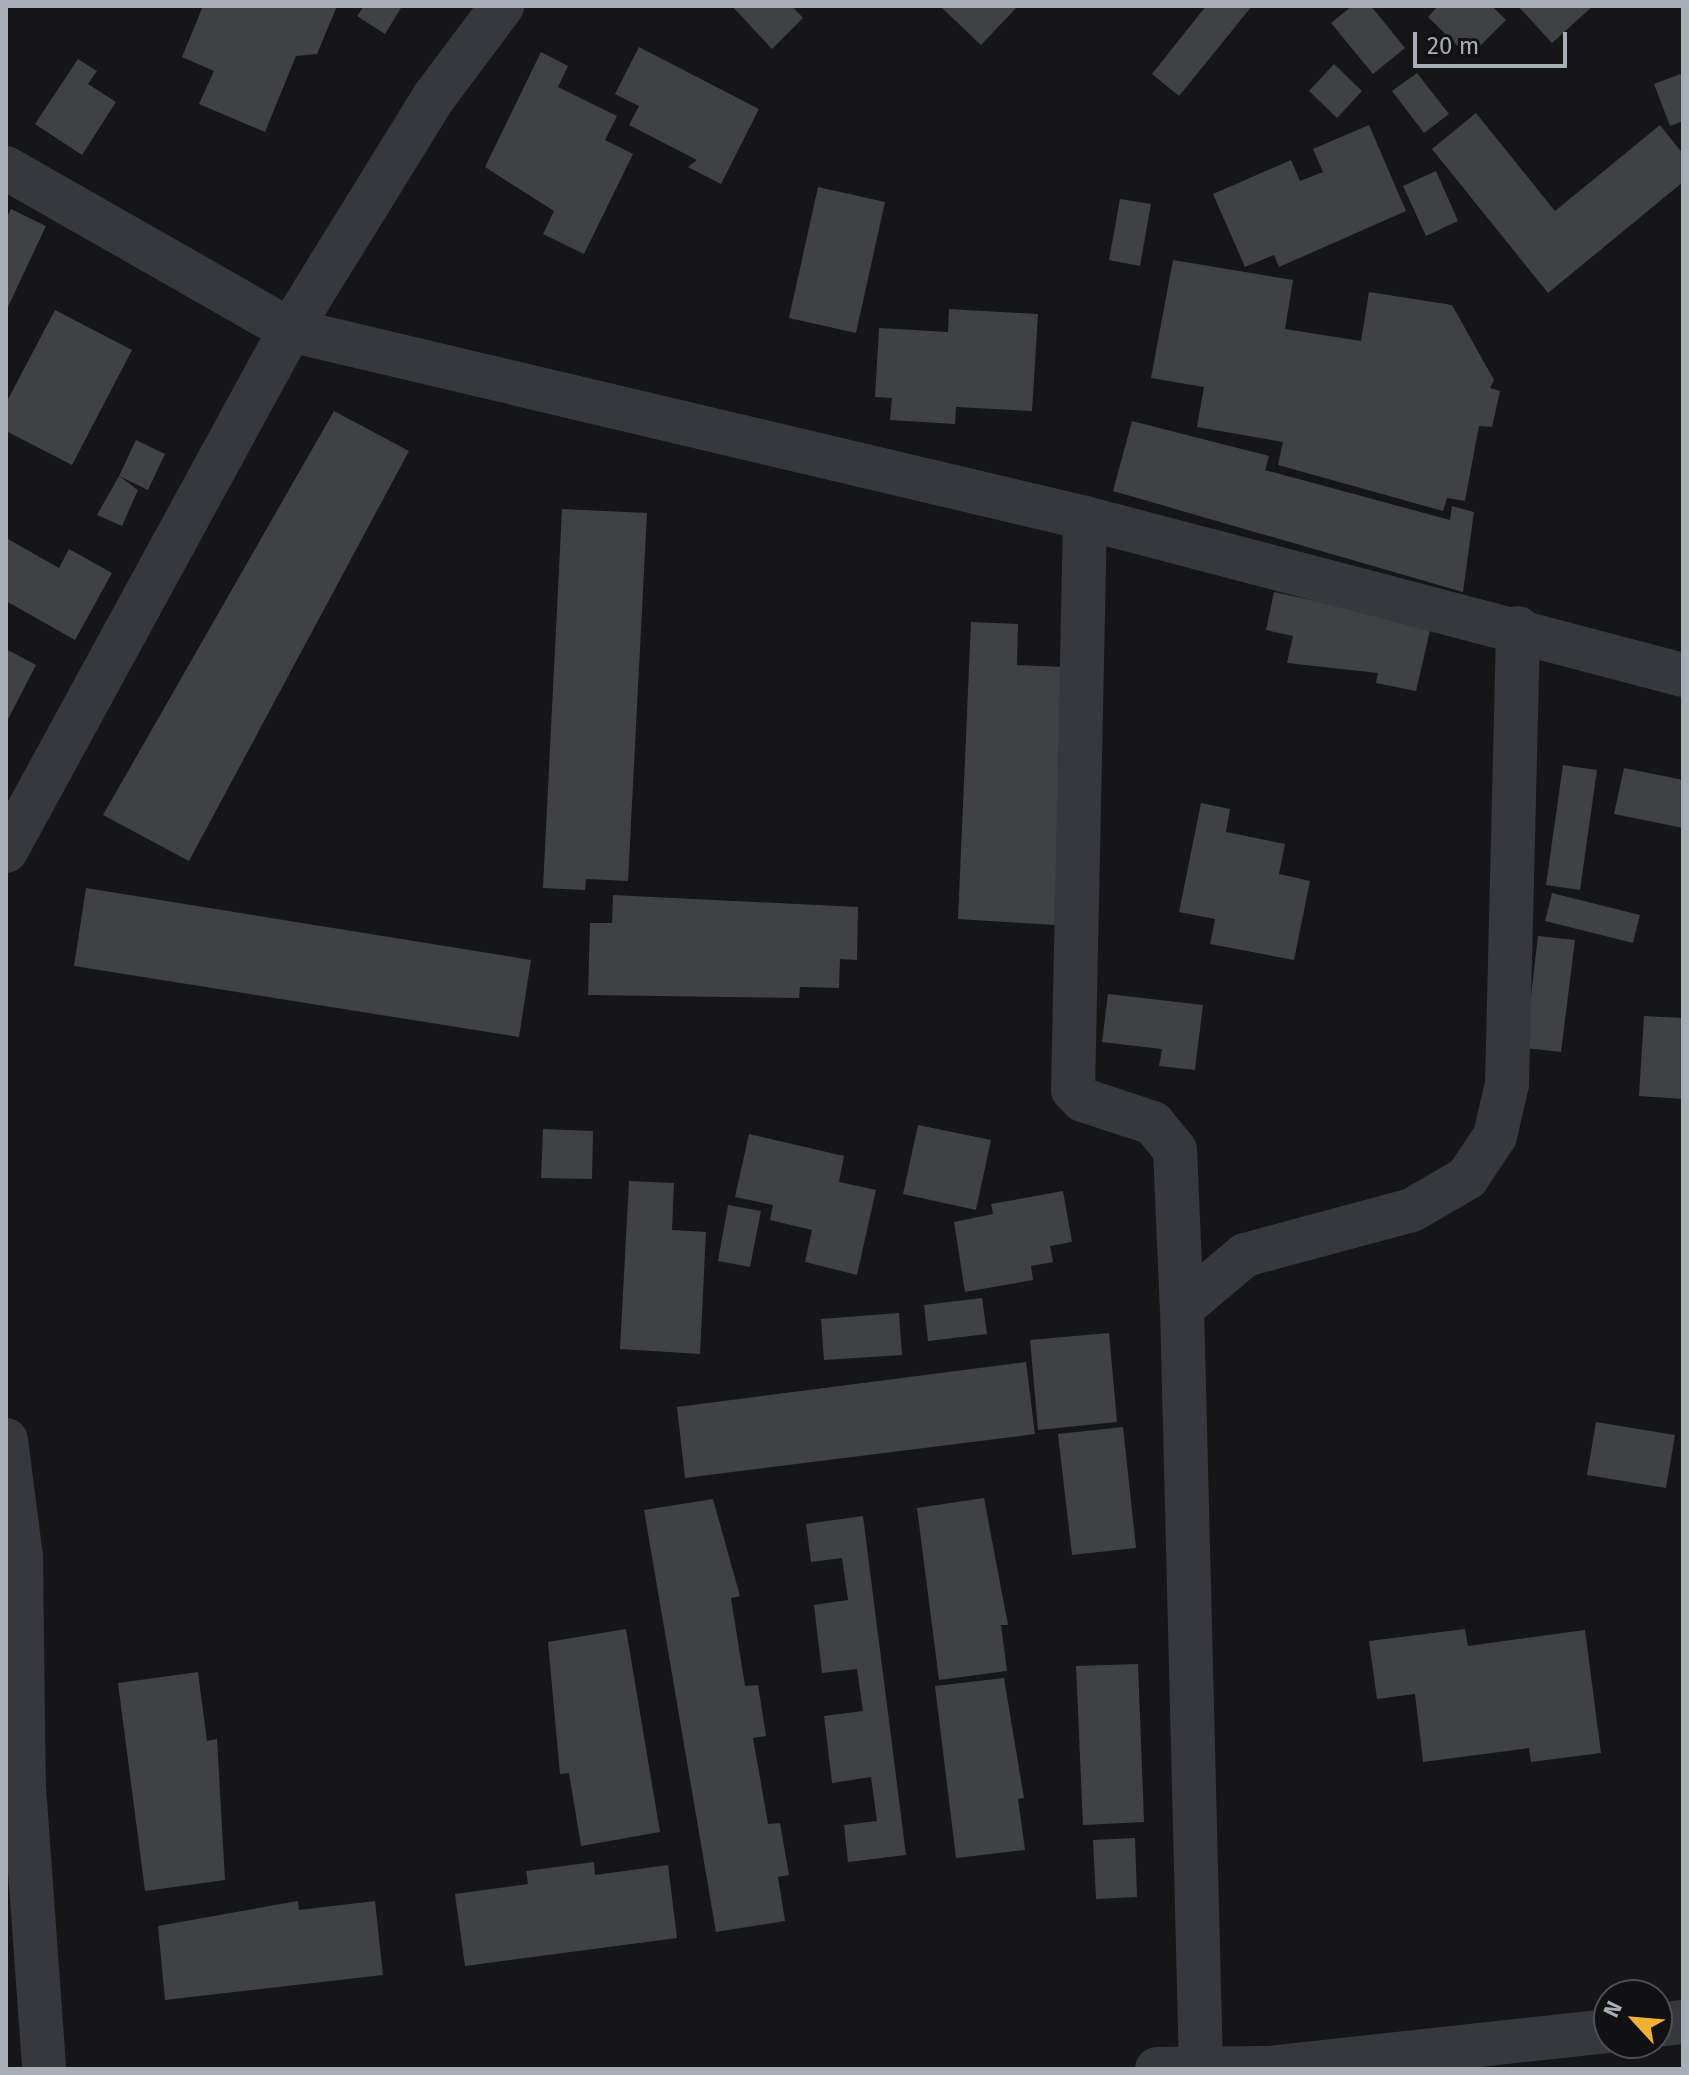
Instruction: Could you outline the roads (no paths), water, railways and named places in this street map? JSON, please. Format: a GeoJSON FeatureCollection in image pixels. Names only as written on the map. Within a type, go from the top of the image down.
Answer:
{"type":"FeatureCollection","features":[{"type":"Feature","properties":{"kind":"street"},"geometry":{"type":"LineString","coordinates":[[6,851],[290,330],[434,97],[502,6]]}},
{"type":"Feature","properties":{"kind":"street"},"geometry":{"type":"LineString","coordinates":[[6,168],[290,330],[1085,518],[1518,628],[1683,675]]}},
{"type":"Feature","properties":{"kind":"street"},"geometry":{"type":"LineString","coordinates":[[1085,518],[1073,1090],[1083,1100],[1153,1123],[1171,1142],[1182,1308],[1201,2068]]}},
{"type":"Feature","properties":{"kind":"street"},"geometry":{"type":"LineString","coordinates":[[1182,1308],[1245,1255],[1412,1210],[1467,1178],[1495,1136],[1507,1084],[1518,628]]}},
{"type":"Feature","properties":{"kind":"street"},"geometry":{"type":"LineString","coordinates":[[6,1440],[21,1557],[24,1787],[44,2069]]}},
{"type":"Feature","properties":{"kind":"street"},"geometry":{"type":"LineString","coordinates":[[1157,2069],[1269,2069],[1593,2033]]}}]}
